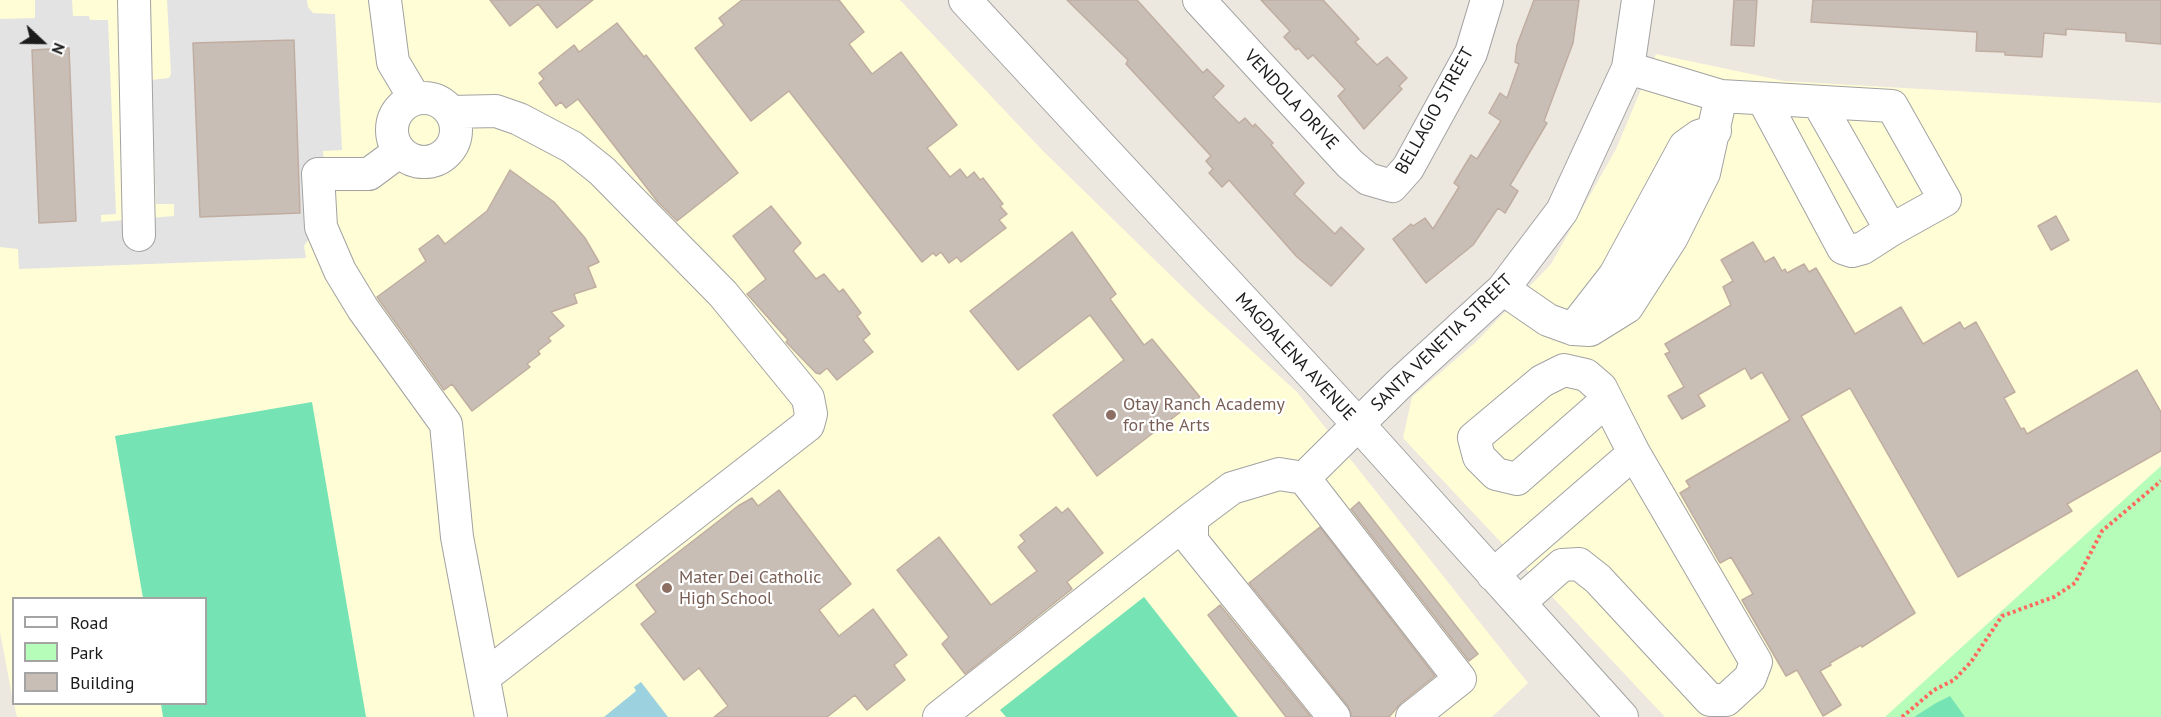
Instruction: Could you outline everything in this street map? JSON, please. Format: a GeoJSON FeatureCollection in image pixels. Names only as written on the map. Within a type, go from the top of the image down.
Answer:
{"type":"FeatureCollection","features":[{"type":"Feature","properties":{"kind":"street"},"geometry":{"type":"LineString","coordinates":[[134,0],[139,235]]}},
{"type":"Feature","properties":{"kind":"street"},"geometry":{"type":"LineString","coordinates":[[385,0],[393,62],[415,99]]}},
{"type":"Feature","properties":{"kind":"street","name":"MAGDALENA AVENUE"},"geometry":{"type":"LineString","coordinates":[[965,0],[1358,424],[1622,717]]}},
{"type":"Feature","properties":{"kind":"street","name":"VENDOLA DRIVE"},"geometry":{"type":"LineString","coordinates":[[1199,0],[1350,164],[1368,178],[1392,186]]}},
{"type":"Feature","properties":{"kind":"street","name":"BELLAGIO STREET"},"geometry":{"type":"LineString","coordinates":[[1392,186],[1408,168],[1471,53],[1487,0]]}},
{"type":"Feature","properties":{"kind":"street","name":"SANTA VENETIA STREET"},"geometry":{"type":"LineString","coordinates":[[1304,478],[1358,424],[1503,290],[1562,211],[1628,68],[1638,0]]}},
{"type":"Feature","properties":{"kind":"street"},"geometry":{"type":"LineString","coordinates":[[1628,68],[1721,96],[1892,106],[1945,200],[1863,248],[1852,251],[1844,248],[1762,99]]}},
{"type":"Feature","properties":{"kind":"street"},"geometry":{"type":"LineString","coordinates":[[1503,290],[1548,320],[1573,329],[1615,275],[1685,146],[1699,136],[1715,131],[1721,96]]}},
{"type":"Feature","properties":{"kind":"street"},"geometry":{"type":"LineString","coordinates":[[415,99],[435,99],[451,112],[455,121],[454,142],[440,158],[418,161],[400,151],[394,141],[393,120],[405,103],[415,99]]}},
{"type":"Feature","properties":{"kind":"street"},"geometry":{"type":"LineString","coordinates":[[1818,102],[1891,230]]}},
{"type":"Feature","properties":{"kind":"street"},"geometry":{"type":"LineString","coordinates":[[451,112],[495,111],[519,119],[572,147],[602,171],[723,294],[808,398],[811,414],[808,425],[484,677]]}},
{"type":"Feature","properties":{"kind":"street"},"geometry":{"type":"LineString","coordinates":[[400,151],[369,174],[318,174],[321,227],[340,271],[363,309],[446,424],[457,537],[491,717]]}},
{"type":"Feature","properties":{"kind":"street"},"geometry":{"type":"LineString","coordinates":[[1520,603],[1562,565],[1579,564],[1598,579],[1710,700],[1726,700],[1750,678],[1756,662],[1634,453],[1607,400]]}},
{"type":"Feature","properties":{"kind":"street"},"geometry":{"type":"LineString","coordinates":[[1493,575],[1634,453]]}},
{"type":"Feature","properties":{"kind":"street"},"geometry":{"type":"LineString","coordinates":[[939,717],[1232,488],[1279,474],[1304,478],[1460,678],[1412,717]]}},
{"type":"Feature","properties":{"kind":"street"},"geometry":{"type":"LineString","coordinates":[[1192,518],[1192,541],[1334,717]]}},
{"type":"Feature","properties":{"kind":"path"},"geometry":{"type":"LineString","coordinates":[[1902,717],[1934,690],[1954,680],[1971,662],[2002,616],[2054,597],[2075,583],[2102,531],[2161,481]]}},
{"type":"Feature","properties":{"kind":"shaded area","name":"Mater Dei Catholic High School"},"geometry":{"type":"Polygon","coordinates":[[[0,0],[900,0],[1043,151],[1200,304],[1297,392],[1528,683],[1492,717],[17,717],[14,705],[207,705],[207,597],[12,597],[12,696],[0,632],[0,0]]]}},
{"type":"Feature","properties":{"kind":"shaded area"},"geometry":{"type":"Polygon","coordinates":[[[35,0],[72,0],[73,16],[89,16],[90,20],[108,20],[116,214],[101,215],[101,222],[174,216],[174,204],[156,204],[151,80],[169,78],[171,74],[167,0],[307,0],[308,7],[313,13],[335,14],[342,150],[323,151],[326,199],[317,227],[304,246],[306,258],[19,269],[18,249],[0,247],[0,19],[35,18],[35,0]]]}},
{"type":"Feature","properties":{"kind":"shaded area"},"geometry":{"type":"Polygon","coordinates":[[[1656,54],[1784,81],[2161,103],[2161,466],[1885,717],[1665,717],[1403,438],[1412,397],[1476,342],[1551,264],[1616,149],[1656,54]]]}},
{"type":"Feature","properties":{"kind":"green space"},"geometry":{"type":"Polygon","coordinates":[[[312,402],[366,717],[163,717],[161,705],[207,705],[207,597],[143,597],[115,436],[312,402]]]}},
{"type":"Feature","properties":{"kind":"green space"},"geometry":{"type":"Polygon","coordinates":[[[2161,466],[2161,717],[1885,717],[2161,466]]]}},
{"type":"Feature","properties":{"kind":"green space"},"geometry":{"type":"Polygon","coordinates":[[[1144,597],[1238,717],[1006,717],[1000,710],[1144,597]]]}},
{"type":"Feature","properties":{"kind":"green space"},"geometry":{"type":"Polygon","coordinates":[[[1950,696],[1965,717],[1914,717],[1936,703],[1950,696]]]}},
{"type":"Feature","properties":{"kind":"water"},"geometry":{"type":"Polygon","coordinates":[[[641,682],[668,717],[604,717],[636,691],[634,687],[641,682]]]}},
{"type":"Feature","properties":{"kind":"building"},"geometry":{"type":"Polygon","coordinates":[[[490,0],[593,0],[557,28],[538,4],[510,26],[490,0]]]}},
{"type":"Feature","properties":{"kind":"building"},"geometry":{"type":"Polygon","coordinates":[[[742,0],[839,0],[864,32],[849,44],[872,74],[901,52],[957,125],[927,148],[950,177],[960,169],[967,178],[974,172],[980,180],[983,178],[1003,204],[1000,206],[1007,214],[999,220],[1006,228],[961,262],[957,257],[949,263],[941,252],[936,256],[933,253],[922,262],[789,91],[751,121],[695,48],[724,25],[719,18],[742,0]]]}},
{"type":"Feature","properties":{"kind":"building"},"geometry":{"type":"Polygon","coordinates":[[[1067,0],[1137,0],[1203,73],[1207,69],[1224,86],[1213,97],[1239,123],[1245,118],[1253,127],[1255,124],[1273,143],[1271,145],[1304,183],[1294,194],[1335,234],[1341,227],[1364,249],[1331,286],[1297,257],[1229,180],[1222,187],[1209,173],[1213,169],[1206,161],[1211,156],[1126,64],[1128,60],[1067,0]]]}},
{"type":"Feature","properties":{"kind":"building"},"geometry":{"type":"Polygon","coordinates":[[[1261,0],[1323,0],[1359,39],[1355,42],[1377,65],[1387,57],[1407,78],[1399,86],[1402,89],[1364,129],[1338,96],[1345,89],[1313,55],[1308,59],[1298,48],[1296,50],[1284,37],[1290,31],[1261,0]]]}},
{"type":"Feature","properties":{"kind":"building"},"geometry":{"type":"Polygon","coordinates":[[[1534,0],[1579,0],[1573,43],[1544,121],[1547,123],[1510,185],[1518,191],[1505,213],[1498,208],[1473,245],[1426,283],[1393,239],[1411,224],[1413,226],[1425,218],[1433,229],[1459,187],[1454,183],[1471,155],[1477,159],[1501,121],[1489,113],[1500,93],[1507,98],[1519,64],[1515,62],[1517,45],[1534,0]]]}},
{"type":"Feature","properties":{"kind":"building"},"geometry":{"type":"Polygon","coordinates":[[[1734,0],[1757,0],[1754,46],[1731,45],[1734,0]]]}},
{"type":"Feature","properties":{"kind":"building"},"geometry":{"type":"Polygon","coordinates":[[[1813,0],[2161,0],[2161,44],[2126,41],[2126,33],[2066,29],[2066,35],[2044,33],[2042,57],[2005,55],[2005,52],[1976,51],[1977,32],[1811,22],[1813,0]]]}},
{"type":"Feature","properties":{"kind":"building"},"geometry":{"type":"Polygon","coordinates":[[[617,23],[644,57],[646,55],[738,173],[677,221],[657,201],[578,99],[566,108],[561,102],[556,106],[539,83],[544,79],[539,73],[574,45],[579,52],[617,23]]]}},
{"type":"Feature","properties":{"kind":"building"},"geometry":{"type":"Polygon","coordinates":[[[294,40],[300,213],[200,217],[193,43],[294,40]]]}},
{"type":"Feature","properties":{"kind":"building"},"geometry":{"type":"Polygon","coordinates":[[[69,48],[76,221],[39,223],[32,50],[69,48]]]}},
{"type":"Feature","properties":{"kind":"building"},"geometry":{"type":"Polygon","coordinates":[[[510,170],[554,202],[585,238],[599,262],[588,267],[596,287],[574,294],[577,303],[551,312],[564,326],[548,338],[551,341],[527,364],[530,367],[472,411],[452,384],[444,390],[377,297],[426,261],[419,249],[438,235],[445,244],[487,211],[510,170]]]}},
{"type":"Feature","properties":{"kind":"building"},"geometry":{"type":"Polygon","coordinates":[[[771,206],[801,243],[793,251],[816,279],[824,274],[839,292],[843,289],[861,313],[857,316],[870,334],[863,340],[873,352],[837,380],[827,368],[820,374],[816,373],[786,342],[788,340],[747,294],[766,279],[733,236],[771,206]]]}},
{"type":"Feature","properties":{"kind":"building"},"geometry":{"type":"Polygon","coordinates":[[[2056,216],[2069,240],[2051,250],[2038,226],[2056,216]]]}},
{"type":"Feature","properties":{"kind":"building"},"geometry":{"type":"Polygon","coordinates":[[[1072,232],[1116,294],[1110,299],[1144,345],[1152,339],[1200,397],[1097,476],[1053,415],[1124,360],[1090,315],[1018,370],[970,311],[1072,232]]]}},
{"type":"Feature","properties":{"kind":"building"},"geometry":{"type":"Polygon","coordinates":[[[1753,242],[1765,262],[1774,257],[1782,271],[1785,269],[1787,273],[1804,264],[1809,272],[1816,268],[1855,334],[1901,307],[1923,344],[1960,322],[1964,329],[1976,322],[2015,392],[2004,398],[2021,429],[2024,428],[2027,434],[2137,370],[2161,412],[2161,451],[2067,504],[2072,511],[1958,577],[1850,388],[1801,416],[1915,613],[1820,671],[1841,705],[1823,716],[1797,670],[1786,676],[1742,600],[1753,594],[1731,557],[1720,563],[1680,493],[1690,487],[1686,481],[1790,420],[1762,372],[1751,379],[1745,368],[1698,395],[1705,406],[1682,419],[1668,396],[1684,387],[1665,354],[1670,352],[1665,344],[1731,305],[1723,287],[1733,281],[1721,260],[1753,242]]]}},
{"type":"Feature","properties":{"kind":"building"},"geometry":{"type":"Polygon","coordinates":[[[779,490],[851,584],[819,610],[839,636],[873,609],[907,655],[894,665],[905,680],[867,710],[855,695],[827,717],[714,717],[728,706],[699,668],[684,680],[641,624],[656,612],[636,585],[738,506],[752,498],[758,506],[779,490]]]}},
{"type":"Feature","properties":{"kind":"building"},"geometry":{"type":"Polygon","coordinates":[[[1359,502],[1478,654],[1469,661],[1351,509],[1359,502]]]}},
{"type":"Feature","properties":{"kind":"building"},"geometry":{"type":"Polygon","coordinates":[[[1056,507],[1062,513],[1068,508],[1103,553],[1067,582],[1072,589],[965,674],[942,644],[949,637],[897,570],[939,537],[991,605],[1037,571],[1018,547],[1025,541],[1020,535],[1056,507]]]}},
{"type":"Feature","properties":{"kind":"building"},"geometry":{"type":"Polygon","coordinates":[[[1320,527],[1435,676],[1401,703],[1389,717],[1352,717],[1348,706],[1249,583],[1320,527]]]}},
{"type":"Feature","properties":{"kind":"building"},"geometry":{"type":"Polygon","coordinates":[[[1220,605],[1311,717],[1286,717],[1208,615],[1220,605]]]}},
{"type":"Feature","properties":{"kind":"place","name":"Otay Ranch Academy for the Arts"},"geometry":{"type":"Point","coordinates":[1111,415]}},
{"type":"Feature","properties":{"kind":"place","name":"Mater Dei Catholic High School"},"geometry":{"type":"Point","coordinates":[667,588]}}]}
